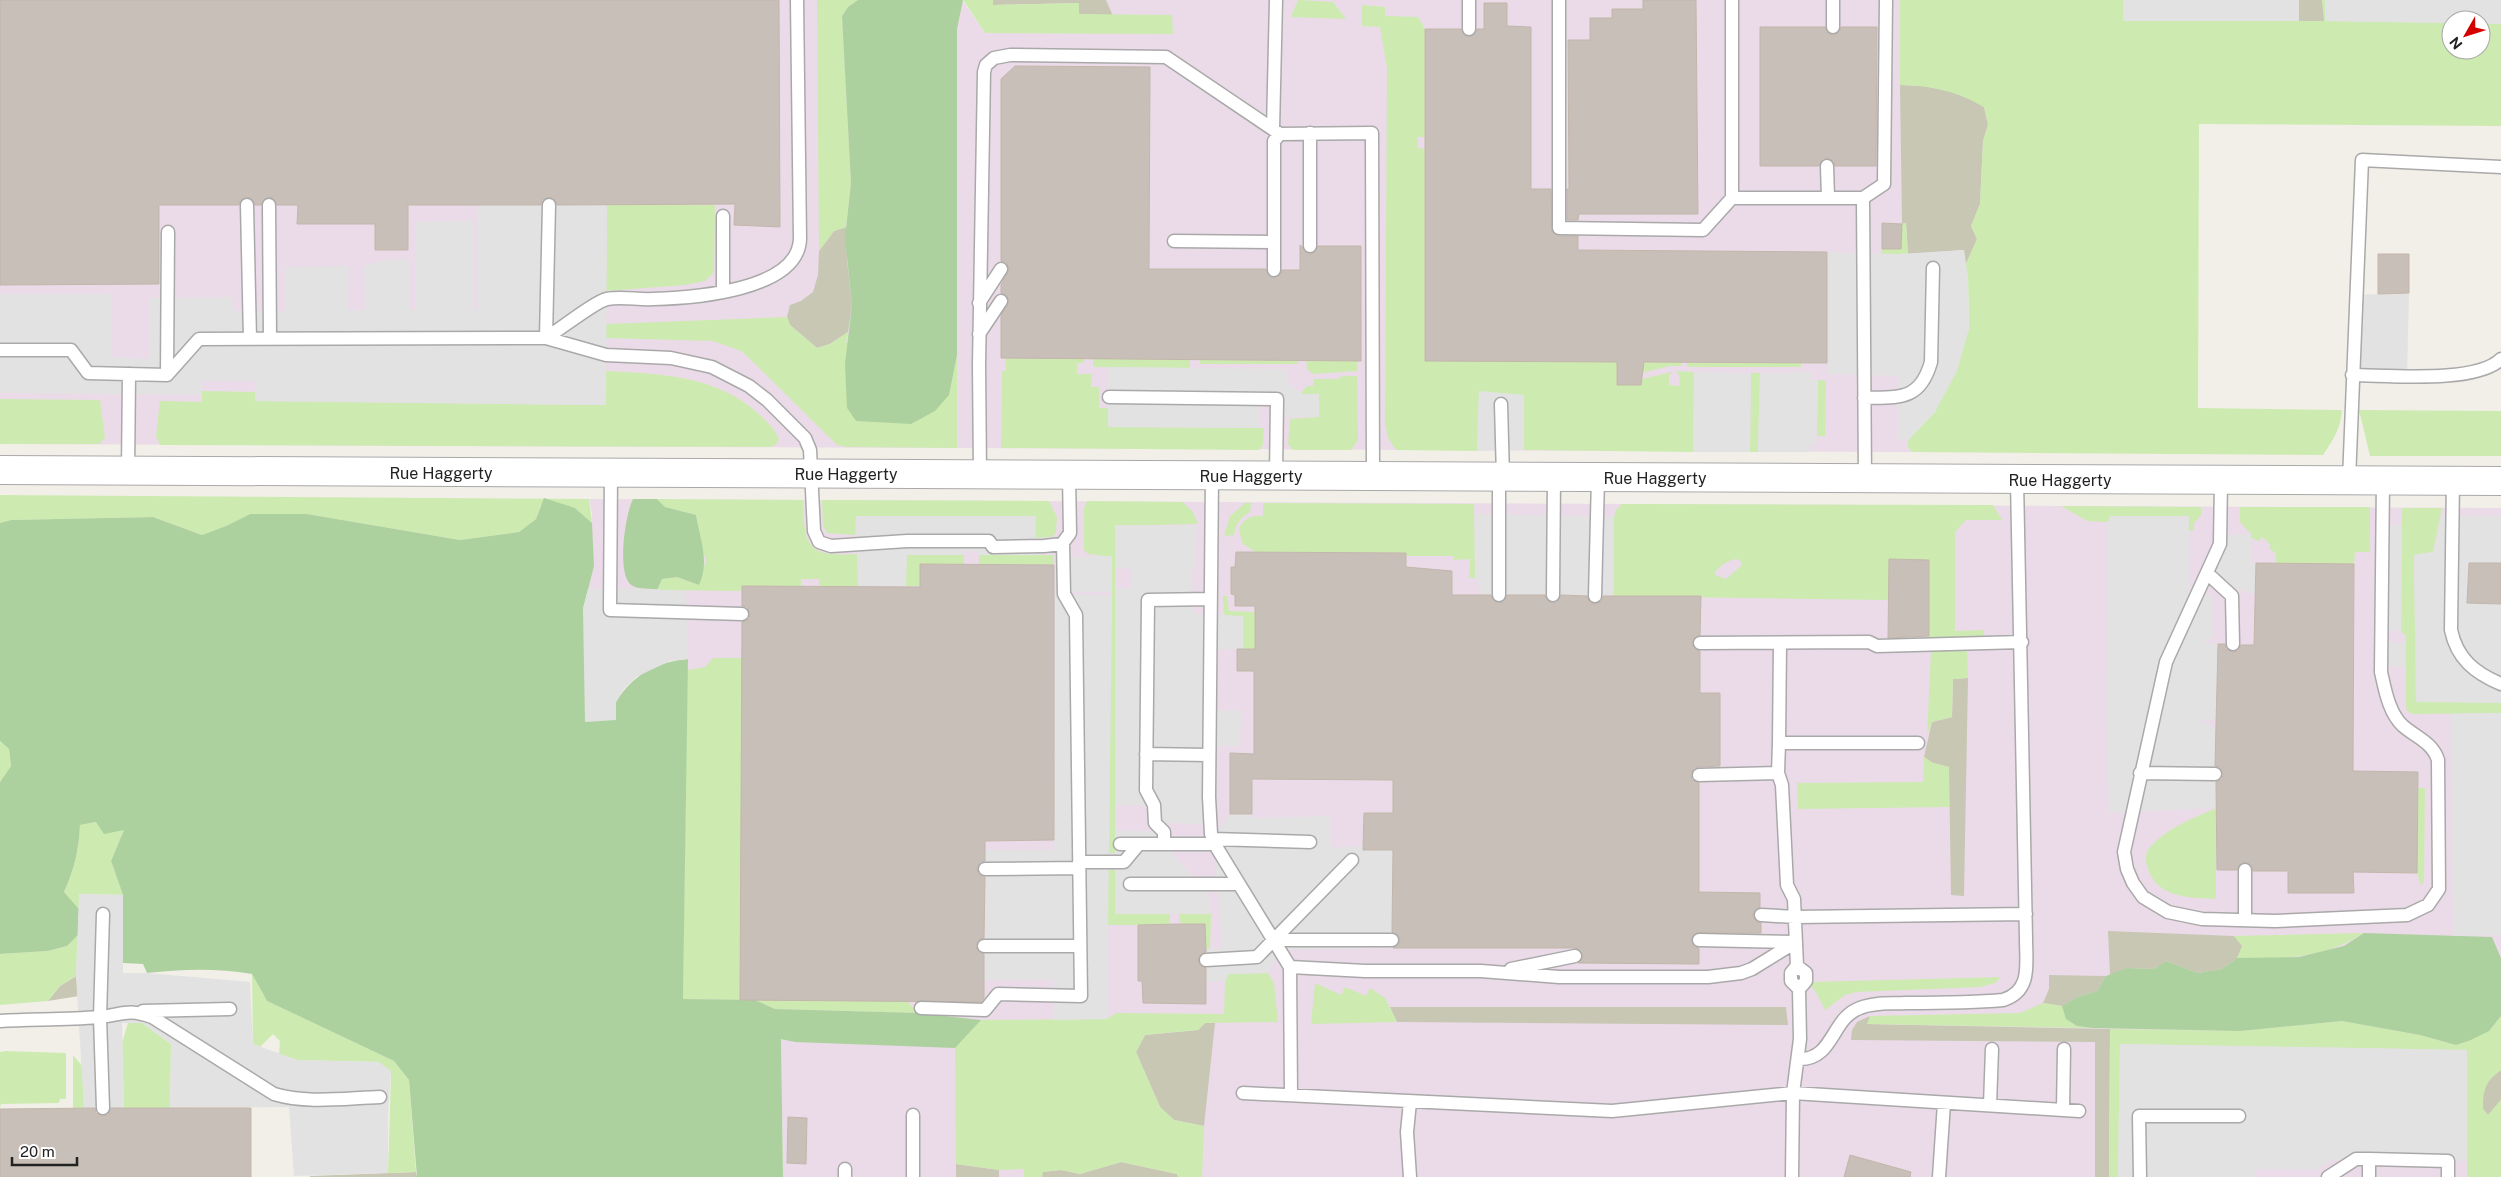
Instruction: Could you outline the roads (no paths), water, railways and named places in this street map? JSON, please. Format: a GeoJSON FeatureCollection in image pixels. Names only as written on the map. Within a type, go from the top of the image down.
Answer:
{"type":"FeatureCollection","features":[{"type":"Feature","properties":{"kind":"street","name":"Rue Haggerty"},"geometry":{"type":"LineString","coordinates":[[0,470],[2501,481]]}},
{"type":"Feature","properties":{"kind":"lane"},"geometry":{"type":"LineString","coordinates":[[546,338],[606,299],[661,299],[723,292],[758,282],[771,276],[787,267],[798,253],[797,0]]}},
{"type":"Feature","properties":{"kind":"lane"},"geometry":{"type":"LineString","coordinates":[[1274,270],[1274,141],[1277,131],[1276,0]]}},
{"type":"Feature","properties":{"kind":"lane"},"geometry":{"type":"LineString","coordinates":[[1469,0],[1470,29]]}},
{"type":"Feature","properties":{"kind":"lane"},"geometry":{"type":"LineString","coordinates":[[1559,0],[1560,228],[1703,230],[1732,198],[1732,0]]}},
{"type":"Feature","properties":{"kind":"lane"},"geometry":{"type":"LineString","coordinates":[[1833,0],[1833,27]]}},
{"type":"Feature","properties":{"kind":"lane"},"geometry":{"type":"LineString","coordinates":[[1732,198],[1863,198],[1884,184],[1886,0]]}},
{"type":"Feature","properties":{"kind":"lane"},"geometry":{"type":"LineString","coordinates":[[980,474],[979,303],[984,72],[986,65],[994,58],[1021,54],[1166,57],[1277,131],[1372,133],[1373,476]]}},
{"type":"Feature","properties":{"kind":"lane"},"geometry":{"type":"LineString","coordinates":[[1310,133],[1310,246]]}},
{"type":"Feature","properties":{"kind":"lane"},"geometry":{"type":"LineString","coordinates":[[2349,480],[2362,160],[2501,167]]}},
{"type":"Feature","properties":{"kind":"lane"},"geometry":{"type":"LineString","coordinates":[[1827,166],[1828,198]]}},
{"type":"Feature","properties":{"kind":"lane"},"geometry":{"type":"LineString","coordinates":[[1863,198],[1865,479]]}},
{"type":"Feature","properties":{"kind":"lane"},"geometry":{"type":"LineString","coordinates":[[247,205],[250,339]]}},
{"type":"Feature","properties":{"kind":"lane"},"geometry":{"type":"LineString","coordinates":[[269,205],[270,338]]}},
{"type":"Feature","properties":{"kind":"lane"},"geometry":{"type":"LineString","coordinates":[[546,338],[548,205]]}},
{"type":"Feature","properties":{"kind":"lane"},"geometry":{"type":"LineString","coordinates":[[723,216],[723,292]]}},
{"type":"Feature","properties":{"kind":"lane"},"geometry":{"type":"LineString","coordinates":[[167,375],[168,232]]}},
{"type":"Feature","properties":{"kind":"lane"},"geometry":{"type":"LineString","coordinates":[[1174,241],[1274,242]]}},
{"type":"Feature","properties":{"kind":"lane"},"geometry":{"type":"LineString","coordinates":[[1864,398],[1908,395],[1919,388],[1927,376],[1931,362],[1933,268]]}},
{"type":"Feature","properties":{"kind":"lane"},"geometry":{"type":"LineString","coordinates":[[979,303],[1001,269]]}},
{"type":"Feature","properties":{"kind":"lane"},"geometry":{"type":"LineString","coordinates":[[979,334],[1000,301]]}},
{"type":"Feature","properties":{"kind":"lane"},"geometry":{"type":"LineString","coordinates":[[167,375],[198,339],[546,338],[606,355],[671,358],[699,363],[727,374],[767,400],[805,438],[810,450],[814,531],[816,537],[824,544],[856,546],[907,541],[989,542],[993,547],[1001,547],[1044,546],[1063,543]]}},
{"type":"Feature","properties":{"kind":"lane"},"geometry":{"type":"LineString","coordinates":[[0,350],[70,350],[88,373],[167,375]]}},
{"type":"Feature","properties":{"kind":"lane"},"geometry":{"type":"LineString","coordinates":[[2352,375],[2462,374],[2483,370],[2501,359]]}},
{"type":"Feature","properties":{"kind":"lane"},"geometry":{"type":"LineString","coordinates":[[128,472],[129,374]]}},
{"type":"Feature","properties":{"kind":"lane"},"geometry":{"type":"LineString","coordinates":[[1110,397],[1277,399],[1276,476]]}},
{"type":"Feature","properties":{"kind":"lane"},"geometry":{"type":"LineString","coordinates":[[1499,595],[1501,404]]}},
{"type":"Feature","properties":{"kind":"lane"},"geometry":{"type":"LineString","coordinates":[[611,473],[610,610],[742,614]]}},
{"type":"Feature","properties":{"kind":"lane"},"geometry":{"type":"LineString","coordinates":[[921,1008],[985,1010],[998,994],[1081,996],[1076,615],[1064,594],[1063,543],[1070,533],[1069,475]]}},
{"type":"Feature","properties":{"kind":"lane"},"geometry":{"type":"LineString","coordinates":[[1212,476],[1209,818],[1214,842],[1237,884],[1290,967],[1291,1096]]}},
{"type":"Feature","properties":{"kind":"lane"},"geometry":{"type":"LineString","coordinates":[[1553,595],[1554,477]]}},
{"type":"Feature","properties":{"kind":"lane"},"geometry":{"type":"LineString","coordinates":[[1596,596],[1598,478]]}},
{"type":"Feature","properties":{"kind":"lane"},"geometry":{"type":"LineString","coordinates":[[1799,1058],[1807,1059],[1823,1052],[1845,1017],[1852,1011],[1867,1005],[1992,1001],[2016,996],[2021,990],[2026,971],[2026,914],[2018,480]]}},
{"type":"Feature","properties":{"kind":"lane"},"geometry":{"type":"LineString","coordinates":[[2221,481],[2220,544],[2166,662],[2124,852],[2127,869],[2133,884],[2143,897],[2168,912],[2202,919],[2245,920],[2407,915],[2428,905],[2439,888],[2438,760],[2432,747],[2398,719],[2389,701],[2381,672],[2383,480]]}},
{"type":"Feature","properties":{"kind":"lane"},"geometry":{"type":"LineString","coordinates":[[2453,480],[2451,630],[2454,645],[2461,658],[2473,669],[2501,684]]}},
{"type":"Feature","properties":{"kind":"lane"},"geometry":{"type":"LineString","coordinates":[[2207,573],[2232,596],[2233,644]]}},
{"type":"Feature","properties":{"kind":"lane"},"geometry":{"type":"LineString","coordinates":[[1164,844],[1164,832],[1155,822],[1154,805],[1146,790],[1148,600],[1211,599]]}},
{"type":"Feature","properties":{"kind":"lane"},"geometry":{"type":"LineString","coordinates":[[1780,642],[1778,773],[1782,784],[1787,884],[1794,899],[1797,966],[1806,973],[1806,981],[1799,989],[1799,1058],[1793,1093],[1792,1177]]}},
{"type":"Feature","properties":{"kind":"lane"},"geometry":{"type":"LineString","coordinates":[[1700,643],[1869,642],[1877,646],[1910,642],[2022,642]]}},
{"type":"Feature","properties":{"kind":"lane"},"geometry":{"type":"LineString","coordinates":[[1779,743],[1918,743]]}},
{"type":"Feature","properties":{"kind":"lane"},"geometry":{"type":"LineString","coordinates":[[1146,754],[1209,754]]}},
{"type":"Feature","properties":{"kind":"lane"},"geometry":{"type":"LineString","coordinates":[[1699,775],[1778,773]]}},
{"type":"Feature","properties":{"kind":"lane"},"geometry":{"type":"LineString","coordinates":[[2140,774],[2215,774]]}},
{"type":"Feature","properties":{"kind":"lane"},"geometry":{"type":"LineString","coordinates":[[1120,844],[1310,842]]}},
{"type":"Feature","properties":{"kind":"lane"},"geometry":{"type":"LineString","coordinates":[[985,869],[1124,862],[1139,844]]}},
{"type":"Feature","properties":{"kind":"lane"},"geometry":{"type":"LineString","coordinates":[[1206,960],[1257,957],[1352,860]]}},
{"type":"Feature","properties":{"kind":"lane"},"geometry":{"type":"LineString","coordinates":[[2245,870],[2245,920]]}},
{"type":"Feature","properties":{"kind":"lane"},"geometry":{"type":"LineString","coordinates":[[1130,884],[1237,884]]}},
{"type":"Feature","properties":{"kind":"lane"},"geometry":{"type":"LineString","coordinates":[[103,914],[100,1017],[103,1108]]}},
{"type":"Feature","properties":{"kind":"lane"},"geometry":{"type":"LineString","coordinates":[[1760,915],[1795,917],[2026,914]]}},
{"type":"Feature","properties":{"kind":"lane"},"geometry":{"type":"LineString","coordinates":[[1274,940],[1392,940]]}},
{"type":"Feature","properties":{"kind":"lane"},"geometry":{"type":"LineString","coordinates":[[1699,940],[1796,942]]}},
{"type":"Feature","properties":{"kind":"lane"},"geometry":{"type":"LineString","coordinates":[[1290,967],[1494,972],[1559,977],[1724,975],[1752,970],[1796,942]]}},
{"type":"Feature","properties":{"kind":"lane"},"geometry":{"type":"LineString","coordinates":[[984,946],[1080,946]]}},
{"type":"Feature","properties":{"kind":"lane"},"geometry":{"type":"LineString","coordinates":[[1494,972],[1575,956]]}},
{"type":"Feature","properties":{"kind":"lane"},"geometry":{"type":"LineString","coordinates":[[0,1020],[100,1017],[135,1011],[230,1009]]}},
{"type":"Feature","properties":{"kind":"lane"},"geometry":{"type":"LineString","coordinates":[[135,1011],[152,1017],[274,1094],[305,1099],[380,1097]]}},
{"type":"Feature","properties":{"kind":"lane"},"geometry":{"type":"LineString","coordinates":[[1990,1105],[1992,1049]]}},
{"type":"Feature","properties":{"kind":"lane"},"geometry":{"type":"LineString","coordinates":[[2063,1110],[2064,1050]]}},
{"type":"Feature","properties":{"kind":"lane"},"geometry":{"type":"LineString","coordinates":[[1242,1093],[1612,1111],[1793,1093],[2079,1111]]}},
{"type":"Feature","properties":{"kind":"lane"},"geometry":{"type":"LineString","coordinates":[[1410,1102],[1408,1132],[1410,1177]]}},
{"type":"Feature","properties":{"kind":"lane"},"geometry":{"type":"LineString","coordinates":[[1939,1177],[1944,1102]]}},
{"type":"Feature","properties":{"kind":"lane"},"geometry":{"type":"LineString","coordinates":[[913,1115],[913,1177]]}},
{"type":"Feature","properties":{"kind":"lane"},"geometry":{"type":"LineString","coordinates":[[2140,1177],[2139,1116],[2239,1116]]}},
{"type":"Feature","properties":{"kind":"lane"},"geometry":{"type":"LineString","coordinates":[[2328,1177],[2356,1159],[2448,1161],[2448,1177]]}},
{"type":"Feature","properties":{"kind":"lane"},"geometry":{"type":"LineString","coordinates":[[2369,1159],[2369,1177]]}}]}
